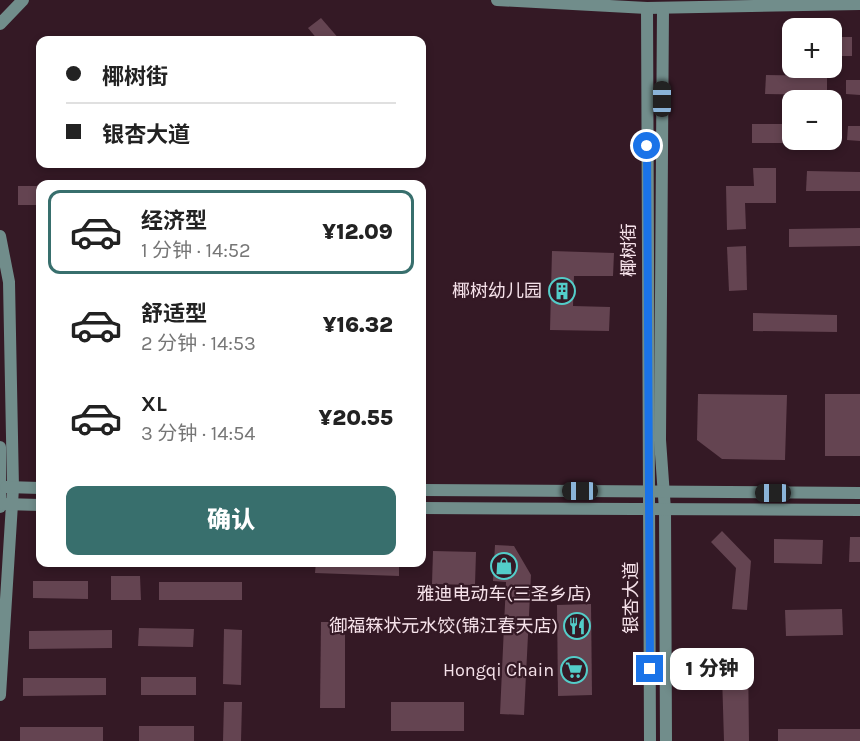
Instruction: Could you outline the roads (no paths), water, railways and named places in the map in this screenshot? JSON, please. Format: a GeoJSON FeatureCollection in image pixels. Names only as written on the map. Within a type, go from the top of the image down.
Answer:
{"type":"FeatureCollection","features":[{"type":"Feature","properties":{"kind":"street"},"geometry":{"type":"LineString","coordinates":[[0,24],[23,0]]}},
{"type":"Feature","properties":{"kind":"street"},"geometry":{"type":"LineString","coordinates":[[497,0],[646,8],[860,4]]}},
{"type":"Feature","properties":{"kind":"street","name":"椰树街"},"geometry":{"type":"LineString","coordinates":[[646,8],[647,492]]}},
{"type":"Feature","properties":{"kind":"street","name":"椰树街"},"geometry":{"type":"LineString","coordinates":[[663,8],[660,440],[664,492]]}},
{"type":"Feature","properties":{"kind":"street"},"geometry":{"type":"LineString","coordinates":[[0,236],[9,282],[7,487],[4,505],[0,695]]}},
{"type":"Feature","properties":{"kind":"street"},"geometry":{"type":"LineString","coordinates":[[0,447],[7,487]]}},
{"type":"Feature","properties":{"kind":"street"},"geometry":{"type":"LineString","coordinates":[[7,487],[36,488]]}},
{"type":"Feature","properties":{"kind":"street"},"geometry":{"type":"LineString","coordinates":[[426,490],[860,493]]}},
{"type":"Feature","properties":{"kind":"street","name":"银杏大道"},"geometry":{"type":"LineString","coordinates":[[647,492],[650,574],[650,741]]}},
{"type":"Feature","properties":{"kind":"street","name":"银杏大道"},"geometry":{"type":"LineString","coordinates":[[664,492],[666,741]]}},
{"type":"Feature","properties":{"kind":"street"},"geometry":{"type":"LineString","coordinates":[[4,505],[36,505]]}},
{"type":"Feature","properties":{"kind":"street"},"geometry":{"type":"LineString","coordinates":[[426,508],[860,510]]}},
{"type":"Feature","properties":{"kind":"place","name":"椰树幼儿园"},"geometry":{"type":"Point","coordinates":[562,291]}},
{"type":"Feature","properties":{"kind":"place","name":"雅迪电动车(三圣乡店)"},"geometry":{"type":"Point","coordinates":[504,566]}},
{"type":"Feature","properties":{"kind":"place","name":"御福箖状元水饺(锦江春天店)"},"geometry":{"type":"Point","coordinates":[577,626]}},
{"type":"Feature","properties":{"kind":"place","name":"Hongqi Chain"},"geometry":{"type":"Point","coordinates":[574,670]}}]}
